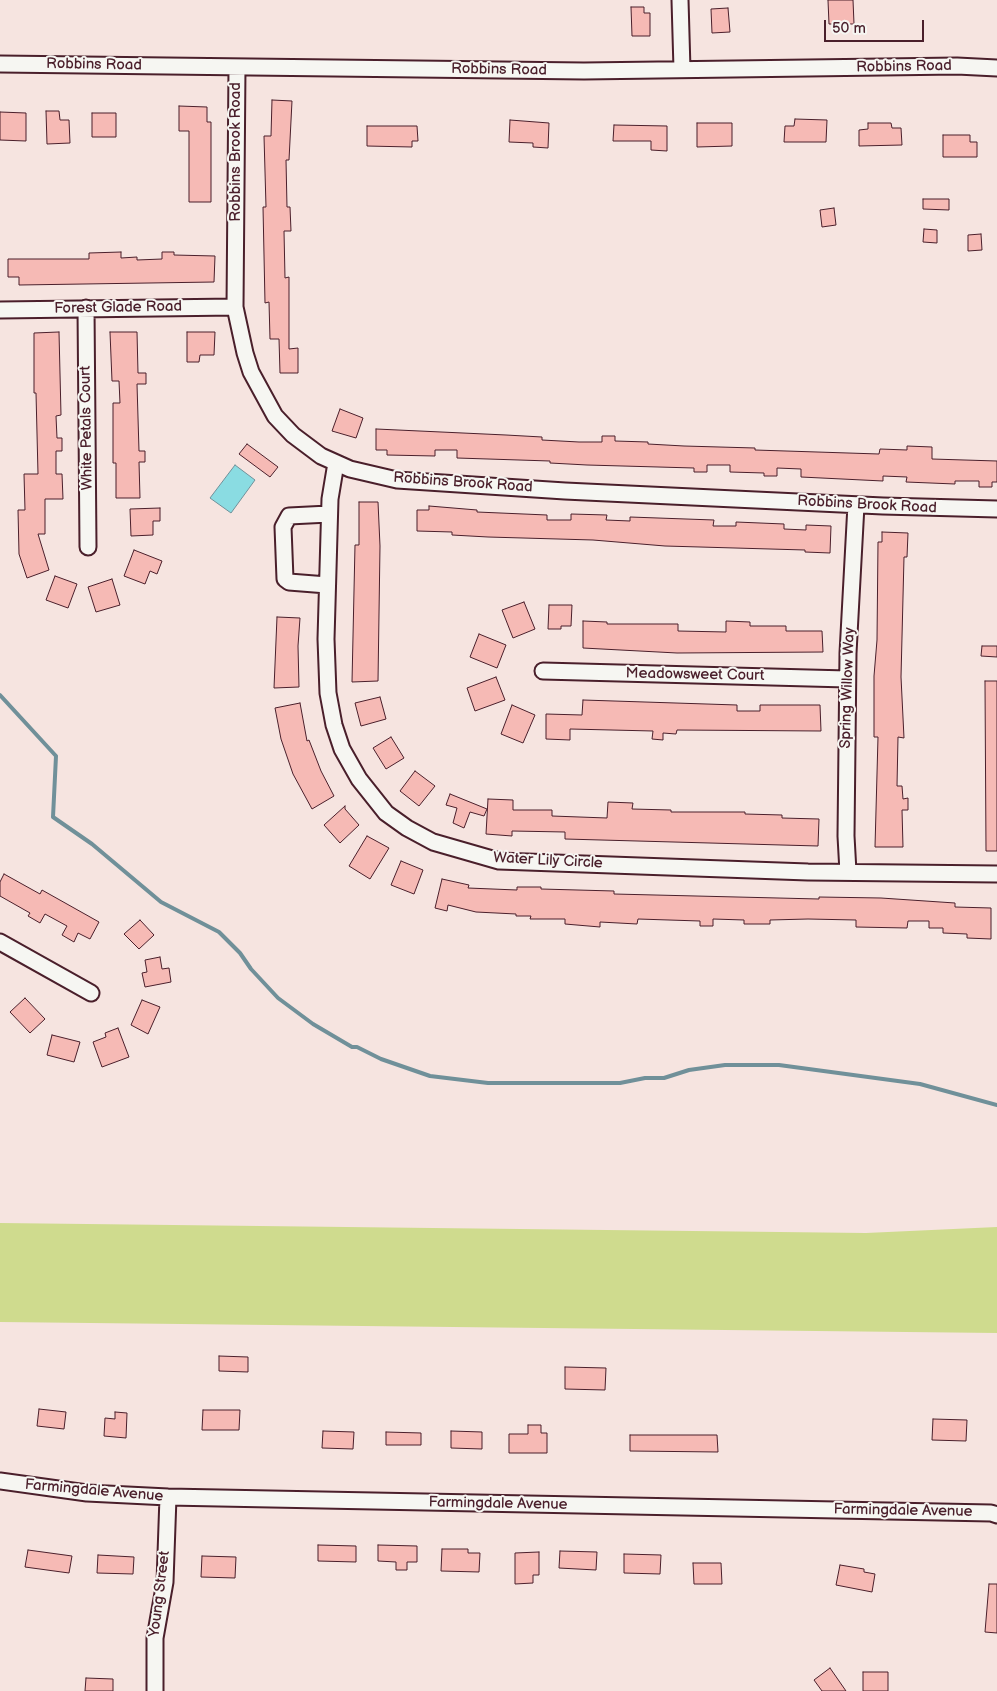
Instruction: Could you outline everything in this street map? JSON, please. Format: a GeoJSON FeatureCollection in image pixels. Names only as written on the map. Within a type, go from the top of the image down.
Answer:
{"type":"FeatureCollection","features":[{"type":"Feature","properties":{"kind":"street"},"geometry":{"type":"LineString","coordinates":[[680,0],[682,69]]}},
{"type":"Feature","properties":{"kind":"street","name":"Robbins Road"},"geometry":{"type":"LineString","coordinates":[[0,64],[584,70],[947,66],[997,68]]}},
{"type":"Feature","properties":{"kind":"street","name":"Robbins Brook Road"},"geometry":{"type":"LineString","coordinates":[[237,67],[235,306],[250,372],[275,416],[293,435],[320,456],[350,469],[396,480],[566,491],[856,505],[997,509]]}},
{"type":"Feature","properties":{"kind":"street","name":"Forest Glade Road"},"geometry":{"type":"LineString","coordinates":[[0,310],[235,306]]}},
{"type":"Feature","properties":{"kind":"street","name":"White Petals Court"},"geometry":{"type":"LineString","coordinates":[[86,308],[88,547]]}},
{"type":"Feature","properties":{"kind":"street","name":"Water Lily Circle"},"geometry":{"type":"LineString","coordinates":[[336,463],[329,514],[327,585],[328,693],[334,724],[342,749],[360,779],[386,813],[407,828],[433,842],[499,861],[848,872],[997,874]]}},
{"type":"Feature","properties":{"kind":"street","name":"Spring Willow Way"},"geometry":{"type":"LineString","coordinates":[[848,872],[846,836],[847,678],[856,505]]}},
{"type":"Feature","properties":{"kind":"street"},"geometry":{"type":"LineString","coordinates":[[327,585],[288,582],[285,580],[282,527],[289,516],[329,514]]}},
{"type":"Feature","properties":{"kind":"street","name":"Meadowsweet Court"},"geometry":{"type":"LineString","coordinates":[[544,671],[847,678]]}},
{"type":"Feature","properties":{"kind":"street"},"geometry":{"type":"LineString","coordinates":[[0,942],[91,993]]}},
{"type":"Feature","properties":{"kind":"street","name":"Farmingdale Avenue"},"geometry":{"type":"LineString","coordinates":[[0,1481],[87,1493],[168,1497],[991,1513],[997,1515]]}},
{"type":"Feature","properties":{"kind":"street","name":"Young Street"},"geometry":{"type":"LineString","coordinates":[[155,1691],[154,1638],[165,1582],[168,1497]]}},
{"type":"Feature","properties":{"kind":"green space"},"geometry":{"type":"Polygon","coordinates":[[[0,1223],[866,1233],[997,1227],[997,1333],[0,1322],[0,1223]]]}},
{"type":"Feature","properties":{"kind":"water"},"geometry":{"type":"Polygon","coordinates":[[[235,465],[255,480],[231,513],[210,498],[235,465]]]}},
{"type":"Feature","properties":{"kind":"building"},"geometry":{"type":"Polygon","coordinates":[[[828,0],[853,0],[854,24],[829,24],[828,0]]]}},
{"type":"Feature","properties":{"kind":"building"},"geometry":{"type":"Polygon","coordinates":[[[631,7],[644,7],[644,13],[650,13],[650,36],[632,36],[631,7]]]}},
{"type":"Feature","properties":{"kind":"building"},"geometry":{"type":"Polygon","coordinates":[[[728,8],[730,32],[712,33],[711,9],[728,8]]]}},
{"type":"Feature","properties":{"kind":"building"},"geometry":{"type":"Polygon","coordinates":[[[272,100],[292,101],[289,160],[286,160],[287,207],[290,207],[291,231],[284,231],[285,278],[289,277],[289,349],[298,348],[298,373],[280,373],[279,339],[270,339],[269,302],[265,303],[263,207],[266,207],[264,136],[271,136],[272,100]]]}},
{"type":"Feature","properties":{"kind":"building"},"geometry":{"type":"Polygon","coordinates":[[[179,106],[207,107],[207,122],[211,122],[211,202],[189,202],[189,131],[179,131],[179,106]]]}},
{"type":"Feature","properties":{"kind":"building"},"geometry":{"type":"Polygon","coordinates":[[[46,111],[59,111],[60,120],[69,120],[70,143],[47,144],[46,111]]]}},
{"type":"Feature","properties":{"kind":"building"},"geometry":{"type":"Polygon","coordinates":[[[0,112],[26,113],[26,141],[0,140],[0,112]]]}},
{"type":"Feature","properties":{"kind":"building"},"geometry":{"type":"Polygon","coordinates":[[[92,113],[116,113],[116,137],[92,137],[92,113]]]}},
{"type":"Feature","properties":{"kind":"building"},"geometry":{"type":"Polygon","coordinates":[[[795,119],[827,120],[826,142],[784,142],[785,126],[794,126],[795,119]]]}},
{"type":"Feature","properties":{"kind":"building"},"geometry":{"type":"Polygon","coordinates":[[[510,120],[549,123],[548,148],[533,147],[533,143],[509,142],[510,120]]]}},
{"type":"Feature","properties":{"kind":"building"},"geometry":{"type":"Polygon","coordinates":[[[697,123],[732,123],[732,146],[697,147],[697,123]]]}},
{"type":"Feature","properties":{"kind":"building"},"geometry":{"type":"Polygon","coordinates":[[[868,123],[891,123],[892,128],[901,128],[902,145],[859,146],[859,130],[868,129],[868,123]]]}},
{"type":"Feature","properties":{"kind":"building"},"geometry":{"type":"Polygon","coordinates":[[[614,125],[667,126],[667,151],[651,150],[651,141],[613,141],[614,125]]]}},
{"type":"Feature","properties":{"kind":"building"},"geometry":{"type":"Polygon","coordinates":[[[367,126],[417,126],[418,141],[412,141],[412,147],[367,146],[367,126]]]}},
{"type":"Feature","properties":{"kind":"building"},"geometry":{"type":"Polygon","coordinates":[[[943,135],[970,135],[970,142],[977,142],[977,157],[943,157],[943,135]]]}},
{"type":"Feature","properties":{"kind":"building"},"geometry":{"type":"Polygon","coordinates":[[[923,199],[949,199],[949,210],[923,209],[923,199]]]}},
{"type":"Feature","properties":{"kind":"building"},"geometry":{"type":"Polygon","coordinates":[[[834,208],[836,225],[822,227],[820,210],[834,208]]]}},
{"type":"Feature","properties":{"kind":"building"},"geometry":{"type":"Polygon","coordinates":[[[924,229],[937,230],[937,243],[923,242],[924,229]]]}},
{"type":"Feature","properties":{"kind":"building"},"geometry":{"type":"Polygon","coordinates":[[[981,234],[982,250],[968,251],[968,235],[981,234]]]}},
{"type":"Feature","properties":{"kind":"building"},"geometry":{"type":"Polygon","coordinates":[[[121,252],[121,258],[137,257],[137,260],[162,259],[162,252],[174,252],[174,255],[215,256],[214,282],[19,285],[19,277],[8,277],[8,259],[89,259],[89,253],[121,252]]]}},
{"type":"Feature","properties":{"kind":"building"},"geometry":{"type":"Polygon","coordinates":[[[59,332],[61,415],[56,416],[57,438],[62,438],[62,451],[56,451],[56,474],[62,474],[63,499],[45,499],[45,534],[38,534],[49,570],[27,578],[19,554],[18,510],[25,510],[24,474],[38,474],[36,393],[34,393],[34,333],[59,332]]]}},
{"type":"Feature","properties":{"kind":"building"},"geometry":{"type":"Polygon","coordinates":[[[110,332],[137,332],[138,373],[146,373],[146,384],[137,384],[139,451],[145,451],[145,462],[139,462],[140,498],[116,498],[116,463],[113,463],[113,403],[120,403],[119,381],[112,381],[110,332]]]}},
{"type":"Feature","properties":{"kind":"building"},"geometry":{"type":"Polygon","coordinates":[[[187,332],[215,332],[214,355],[200,355],[199,362],[187,362],[187,332]]]}},
{"type":"Feature","properties":{"kind":"building"},"geometry":{"type":"Polygon","coordinates":[[[340,409],[363,418],[356,438],[332,431],[340,409]]]}},
{"type":"Feature","properties":{"kind":"building"},"geometry":{"type":"Polygon","coordinates":[[[376,429],[542,437],[542,440],[579,442],[602,442],[602,436],[615,436],[615,441],[684,446],[755,448],[755,450],[879,454],[880,449],[907,450],[907,446],[932,447],[932,459],[997,461],[997,482],[992,482],[992,487],[979,487],[979,481],[955,481],[955,484],[906,482],[907,477],[883,476],[883,481],[801,477],[801,469],[777,468],[777,476],[764,476],[764,473],[730,472],[730,465],[707,465],[707,472],[694,472],[694,468],[587,465],[550,463],[550,461],[457,458],[457,450],[435,450],[435,456],[387,455],[387,450],[376,450],[376,429]]]}},
{"type":"Feature","properties":{"kind":"building"},"geometry":{"type":"Polygon","coordinates":[[[247,444],[278,467],[270,477],[239,454],[247,444]]]}},
{"type":"Feature","properties":{"kind":"building"},"geometry":{"type":"Polygon","coordinates":[[[359,502],[378,502],[380,546],[378,681],[352,682],[355,545],[359,545],[359,502]]]}},
{"type":"Feature","properties":{"kind":"building"},"geometry":{"type":"Polygon","coordinates":[[[429,506],[477,510],[477,512],[547,515],[547,520],[571,520],[571,514],[607,515],[606,520],[630,521],[630,517],[714,520],[713,526],[736,526],[736,522],[784,524],[784,529],[806,530],[806,525],[831,526],[830,553],[805,552],[805,550],[665,546],[593,540],[488,537],[452,535],[452,532],[417,531],[417,510],[429,510],[429,506]]]}},
{"type":"Feature","properties":{"kind":"building"},"geometry":{"type":"Polygon","coordinates":[[[160,508],[160,521],[153,521],[153,535],[131,536],[130,509],[160,508]]]}},
{"type":"Feature","properties":{"kind":"building"},"geometry":{"type":"Polygon","coordinates":[[[882,532],[908,533],[907,557],[904,557],[901,677],[904,738],[898,737],[897,786],[902,786],[903,799],[908,798],[908,810],[902,810],[903,847],[875,847],[878,737],[874,737],[874,676],[877,640],[878,542],[882,542],[882,532]]]}},
{"type":"Feature","properties":{"kind":"building"},"geometry":{"type":"Polygon","coordinates":[[[134,550],[162,561],[157,574],[150,571],[145,584],[124,576],[134,550]]]}},
{"type":"Feature","properties":{"kind":"building"},"geometry":{"type":"Polygon","coordinates":[[[55,576],[77,584],[68,608],[46,600],[55,576]]]}},
{"type":"Feature","properties":{"kind":"building"},"geometry":{"type":"Polygon","coordinates":[[[112,579],[120,605],[96,612],[88,587],[112,579]]]}},
{"type":"Feature","properties":{"kind":"building"},"geometry":{"type":"Polygon","coordinates":[[[524,602],[535,629],[513,638],[502,610],[524,602]]]}},
{"type":"Feature","properties":{"kind":"building"},"geometry":{"type":"Polygon","coordinates":[[[549,605],[572,605],[571,626],[561,626],[561,629],[548,629],[549,605]]]}},
{"type":"Feature","properties":{"kind":"building"},"geometry":{"type":"Polygon","coordinates":[[[277,617],[300,618],[298,646],[299,687],[274,688],[277,617]]]}},
{"type":"Feature","properties":{"kind":"building"},"geometry":{"type":"Polygon","coordinates":[[[583,621],[607,622],[607,624],[678,624],[678,631],[726,632],[726,621],[750,622],[750,626],[786,626],[786,631],[822,631],[823,652],[677,653],[583,648],[583,621]]]}},
{"type":"Feature","properties":{"kind":"building"},"geometry":{"type":"Polygon","coordinates":[[[479,634],[506,645],[497,668],[470,657],[479,634]]]}},
{"type":"Feature","properties":{"kind":"building"},"geometry":{"type":"Polygon","coordinates":[[[982,646],[997,646],[997,657],[981,656],[982,646]]]}},
{"type":"Feature","properties":{"kind":"building"},"geometry":{"type":"Polygon","coordinates":[[[496,677],[505,700],[475,711],[467,688],[496,677]]]}},
{"type":"Feature","properties":{"kind":"building"},"geometry":{"type":"Polygon","coordinates":[[[985,681],[997,681],[997,851],[986,851],[985,681]]]}},
{"type":"Feature","properties":{"kind":"building"},"geometry":{"type":"Polygon","coordinates":[[[380,697],[386,719],[361,726],[355,703],[380,697]]]}},
{"type":"Feature","properties":{"kind":"building"},"geometry":{"type":"Polygon","coordinates":[[[583,700],[737,705],[737,711],[760,711],[760,705],[820,705],[821,731],[677,730],[676,734],[663,733],[663,740],[652,739],[653,731],[570,729],[570,740],[546,739],[546,714],[582,715],[583,700]]]}},
{"type":"Feature","properties":{"kind":"building"},"geometry":{"type":"Polygon","coordinates":[[[300,703],[307,741],[309,740],[321,771],[334,796],[312,809],[293,774],[281,739],[275,708],[300,703]]]}},
{"type":"Feature","properties":{"kind":"building"},"geometry":{"type":"Polygon","coordinates":[[[512,705],[535,715],[523,743],[501,734],[512,705]]]}},
{"type":"Feature","properties":{"kind":"building"},"geometry":{"type":"Polygon","coordinates":[[[391,737],[404,758],[386,769],[373,748],[391,737]]]}},
{"type":"Feature","properties":{"kind":"building"},"geometry":{"type":"Polygon","coordinates":[[[415,771],[435,786],[419,806],[400,791],[415,771]]]}},
{"type":"Feature","properties":{"kind":"building"},"geometry":{"type":"Polygon","coordinates":[[[450,794],[487,809],[484,816],[470,812],[464,828],[453,823],[457,808],[446,805],[450,794]]]}},
{"type":"Feature","properties":{"kind":"building"},"geometry":{"type":"Polygon","coordinates":[[[488,799],[513,800],[513,810],[552,810],[552,816],[607,818],[608,802],[633,803],[632,809],[671,810],[671,812],[745,812],[745,814],[782,815],[782,818],[819,819],[818,846],[565,839],[565,832],[512,831],[512,836],[486,834],[488,799]]]}},
{"type":"Feature","properties":{"kind":"building"},"geometry":{"type":"Polygon","coordinates":[[[345,806],[345,809],[359,825],[340,843],[324,825],[345,806]]]}},
{"type":"Feature","properties":{"kind":"building"},"geometry":{"type":"Polygon","coordinates":[[[367,836],[389,848],[370,879],[349,866],[367,836]]]}},
{"type":"Feature","properties":{"kind":"building"},"geometry":{"type":"Polygon","coordinates":[[[401,861],[423,870],[414,894],[391,885],[401,861]]]}},
{"type":"Feature","properties":{"kind":"building"},"geometry":{"type":"Polygon","coordinates":[[[4,874],[40,894],[42,890],[99,922],[90,939],[78,933],[74,942],[62,935],[67,926],[45,914],[40,923],[28,916],[30,913],[0,896],[0,882],[4,874]]]}},
{"type":"Feature","properties":{"kind":"building"},"geometry":{"type":"Polygon","coordinates":[[[442,879],[469,885],[468,888],[517,890],[517,887],[541,887],[541,889],[614,891],[614,894],[819,899],[819,897],[881,898],[955,903],[955,907],[991,908],[991,939],[967,938],[967,934],[943,933],[943,928],[929,928],[929,921],[908,921],[907,928],[856,927],[856,920],[808,919],[770,920],[770,924],[744,924],[744,920],[713,919],[713,926],[700,926],[700,921],[638,919],[637,924],[600,922],[600,927],[565,924],[565,919],[530,919],[531,916],[476,912],[448,905],[447,911],[435,908],[442,879]]]}},
{"type":"Feature","properties":{"kind":"building"},"geometry":{"type":"Polygon","coordinates":[[[140,920],[154,935],[139,949],[124,934],[140,920]]]}},
{"type":"Feature","properties":{"kind":"building"},"geometry":{"type":"Polygon","coordinates":[[[160,957],[162,969],[169,968],[171,982],[145,987],[142,973],[147,972],[145,960],[160,957]]]}},
{"type":"Feature","properties":{"kind":"building"},"geometry":{"type":"Polygon","coordinates":[[[25,998],[45,1019],[30,1033],[10,1012],[25,998]]]}},
{"type":"Feature","properties":{"kind":"building"},"geometry":{"type":"Polygon","coordinates":[[[142,1000],[160,1007],[148,1034],[131,1025],[142,1000]]]}},
{"type":"Feature","properties":{"kind":"building"},"geometry":{"type":"Polygon","coordinates":[[[118,1028],[129,1057],[102,1067],[93,1042],[106,1037],[105,1033],[118,1028]]]}},
{"type":"Feature","properties":{"kind":"building"},"geometry":{"type":"Polygon","coordinates":[[[52,1035],[80,1042],[74,1062],[47,1055],[52,1035]]]}},
{"type":"Feature","properties":{"kind":"building"},"geometry":{"type":"Polygon","coordinates":[[[219,1356],[248,1357],[248,1372],[219,1371],[219,1356]]]}},
{"type":"Feature","properties":{"kind":"building"},"geometry":{"type":"Polygon","coordinates":[[[565,1367],[606,1368],[605,1390],[565,1389],[565,1367]]]}},
{"type":"Feature","properties":{"kind":"building"},"geometry":{"type":"Polygon","coordinates":[[[39,1409],[66,1412],[64,1429],[37,1426],[39,1409]]]}},
{"type":"Feature","properties":{"kind":"building"},"geometry":{"type":"Polygon","coordinates":[[[203,1410],[240,1410],[239,1430],[202,1430],[203,1410]]]}},
{"type":"Feature","properties":{"kind":"building"},"geometry":{"type":"Polygon","coordinates":[[[115,1412],[127,1413],[126,1438],[104,1436],[105,1418],[115,1419],[115,1412]]]}},
{"type":"Feature","properties":{"kind":"building"},"geometry":{"type":"Polygon","coordinates":[[[933,1419],[967,1420],[966,1441],[932,1440],[933,1419]]]}},
{"type":"Feature","properties":{"kind":"building"},"geometry":{"type":"Polygon","coordinates":[[[528,1425],[541,1425],[541,1433],[547,1433],[547,1453],[509,1453],[509,1434],[528,1434],[528,1425]]]}},
{"type":"Feature","properties":{"kind":"building"},"geometry":{"type":"Polygon","coordinates":[[[323,1431],[354,1432],[353,1449],[322,1448],[323,1431]]]}},
{"type":"Feature","properties":{"kind":"building"},"geometry":{"type":"Polygon","coordinates":[[[451,1431],[482,1432],[482,1449],[451,1448],[451,1431]]]}},
{"type":"Feature","properties":{"kind":"building"},"geometry":{"type":"Polygon","coordinates":[[[386,1432],[421,1433],[421,1445],[386,1445],[386,1432]]]}},
{"type":"Feature","properties":{"kind":"building"},"geometry":{"type":"Polygon","coordinates":[[[630,1435],[717,1435],[718,1452],[630,1451],[630,1435]]]}},
{"type":"Feature","properties":{"kind":"building"},"geometry":{"type":"Polygon","coordinates":[[[318,1545],[356,1546],[356,1562],[318,1561],[318,1545]]]}},
{"type":"Feature","properties":{"kind":"building"},"geometry":{"type":"Polygon","coordinates":[[[378,1545],[417,1546],[417,1562],[407,1562],[407,1570],[396,1570],[396,1562],[378,1561],[378,1545]]]}},
{"type":"Feature","properties":{"kind":"building"},"geometry":{"type":"Polygon","coordinates":[[[442,1549],[468,1549],[468,1553],[480,1553],[479,1572],[441,1571],[442,1549]]]}},
{"type":"Feature","properties":{"kind":"building"},"geometry":{"type":"Polygon","coordinates":[[[28,1550],[72,1556],[69,1573],[25,1567],[28,1550]]]}},
{"type":"Feature","properties":{"kind":"building"},"geometry":{"type":"Polygon","coordinates":[[[560,1551],[597,1552],[596,1570],[559,1568],[560,1551]]]}},
{"type":"Feature","properties":{"kind":"building"},"geometry":{"type":"Polygon","coordinates":[[[539,1552],[539,1575],[533,1575],[533,1583],[515,1584],[515,1553],[539,1552]]]}},
{"type":"Feature","properties":{"kind":"building"},"geometry":{"type":"Polygon","coordinates":[[[624,1554],[661,1555],[660,1574],[624,1573],[624,1554]]]}},
{"type":"Feature","properties":{"kind":"building"},"geometry":{"type":"Polygon","coordinates":[[[98,1555],[134,1557],[133,1574],[97,1573],[98,1555]]]}},
{"type":"Feature","properties":{"kind":"building"},"geometry":{"type":"Polygon","coordinates":[[[202,1556],[236,1557],[235,1578],[201,1577],[202,1556]]]}},
{"type":"Feature","properties":{"kind":"building"},"geometry":{"type":"Polygon","coordinates":[[[693,1563],[721,1563],[722,1584],[694,1584],[693,1563]]]}},
{"type":"Feature","properties":{"kind":"building"},"geometry":{"type":"Polygon","coordinates":[[[840,1565],[864,1569],[864,1572],[875,1574],[872,1592],[836,1585],[840,1565]]]}},
{"type":"Feature","properties":{"kind":"building"},"geometry":{"type":"Polygon","coordinates":[[[989,1584],[997,1584],[997,1633],[985,1632],[989,1584]]]}},
{"type":"Feature","properties":{"kind":"building"},"geometry":{"type":"Polygon","coordinates":[[[830,1668],[846,1691],[822,1691],[814,1680],[830,1668]]]}},
{"type":"Feature","properties":{"kind":"building"},"geometry":{"type":"Polygon","coordinates":[[[863,1672],[888,1672],[888,1691],[863,1691],[863,1672]]]}},
{"type":"Feature","properties":{"kind":"building"},"geometry":{"type":"Polygon","coordinates":[[[86,1678],[113,1679],[113,1691],[85,1691],[86,1678]]]}},
{"type":"Feature","properties":{"kind":"waterway"},"geometry":{"type":"LineString","coordinates":[[0,695],[56,756],[53,817],[92,844],[161,902],[219,932],[240,953],[251,969],[278,998],[313,1024],[352,1047],[357,1047],[381,1059],[430,1076],[488,1083],[620,1083],[645,1078],[664,1078],[689,1070],[725,1065],[779,1065],[920,1084],[997,1105]]}}]}
